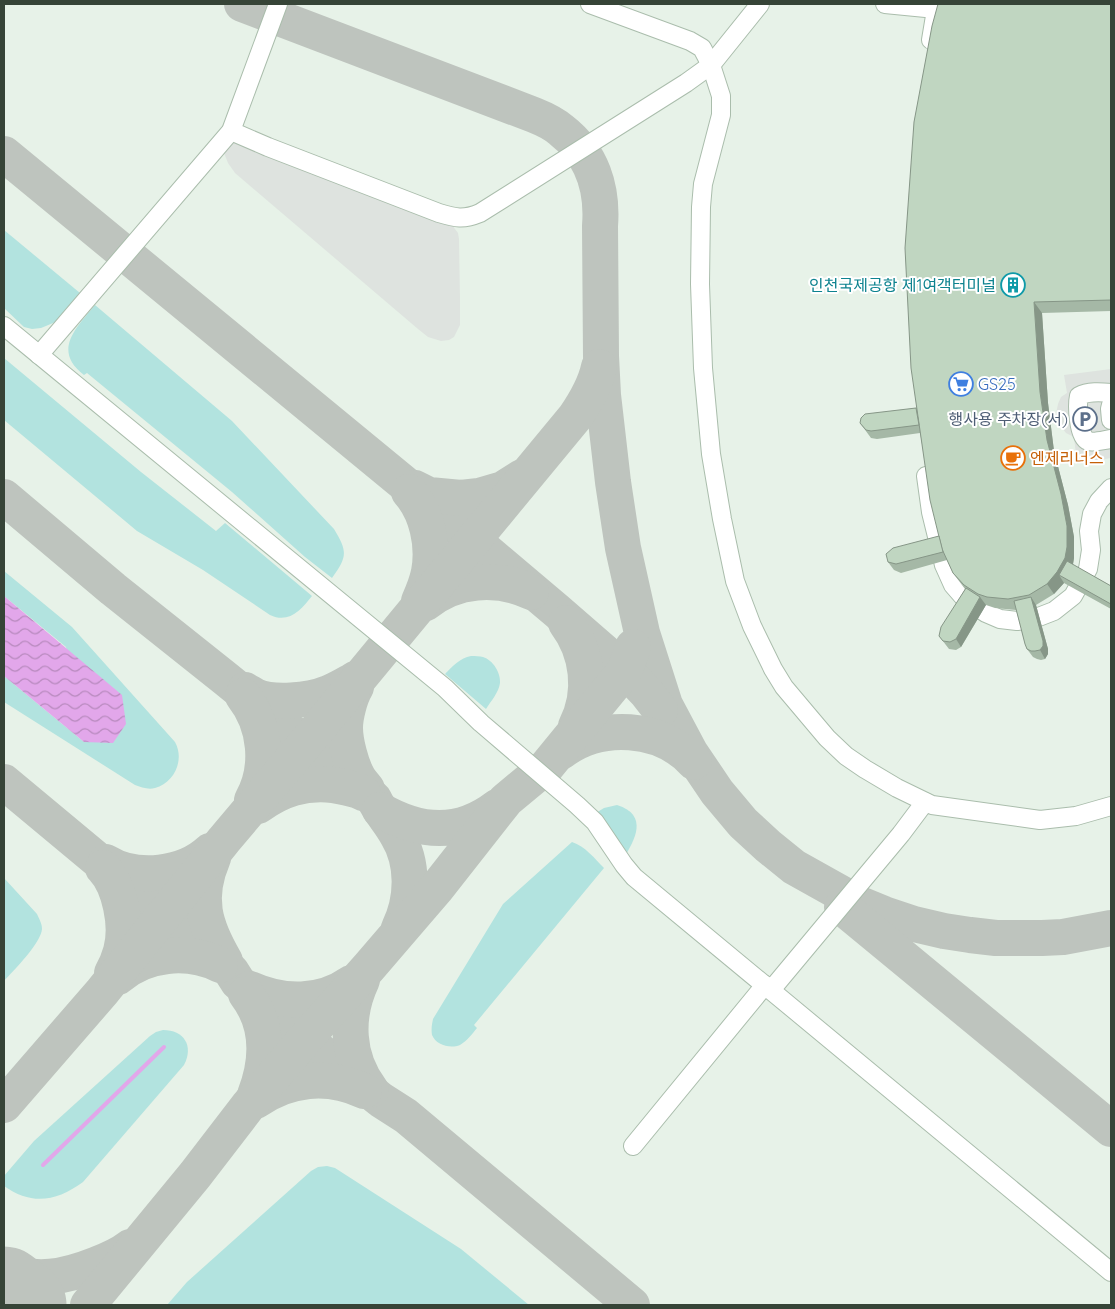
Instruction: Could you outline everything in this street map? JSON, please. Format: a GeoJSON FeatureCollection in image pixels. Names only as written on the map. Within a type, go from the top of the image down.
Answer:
{"type":"FeatureCollection","features":[{"type":"Feature","properties":{"kind":"lane"},"geometry":{"type":"LineString","coordinates":[[39,355],[232,131],[278,4]]}},
{"type":"Feature","properties":{"kind":"lane"},"geometry":{"type":"LineString","coordinates":[[590,4],[690,41],[702,48],[711,65],[721,96],[721,116],[703,184],[701,208],[700,284],[703,368],[711,454],[735,581],[752,626],[784,687],[827,738],[846,756],[897,788],[932,805],[1040,820],[1076,816],[1111,806]]}},
{"type":"Feature","properties":{"kind":"lane"},"geometry":{"type":"LineString","coordinates":[[232,131],[268,147],[439,213],[456,218],[464,218],[480,213],[686,83],[711,65],[760,4]]}},
{"type":"Feature","properties":{"kind":"lane"},"geometry":{"type":"LineString","coordinates":[[885,4],[936,6],[928,57]]}},
{"type":"Feature","properties":{"kind":"lane"},"geometry":{"type":"LineString","coordinates":[[4,326],[445,688],[481,723],[577,805],[594,822],[634,876],[1111,1272]]}},
{"type":"Feature","properties":{"kind":"lane"},"geometry":{"type":"LineString","coordinates":[[1111,393],[1083,394],[1079,396],[1078,402],[1081,433],[1084,439],[1090,442],[1111,439]]}},
{"type":"Feature","properties":{"kind":"lane"},"geometry":{"type":"LineString","coordinates":[[1111,405],[1111,420]]}},
{"type":"Feature","properties":{"kind":"lane"},"geometry":{"type":"LineString","coordinates":[[924,464],[931,512],[944,565],[953,585],[966,600],[986,613],[1000,619],[1017,621],[1036,618],[1054,611],[1073,596],[1088,569],[1091,550],[1089,531],[1092,514],[1099,500],[1111,488]]}},
{"type":"Feature","properties":{"kind":"lane"},"geometry":{"type":"LineString","coordinates":[[633,1146],[901,834],[925,802]]}},
{"type":"Feature","properties":{"kind":"shaded area"},"geometry":{"type":"Polygon","coordinates":[[[227,139],[452,225],[458,233],[459,239],[460,325],[454,337],[441,341],[428,337],[235,173],[224,153],[224,143],[227,139]]]}},
{"type":"Feature","properties":{"kind":"shaded area"},"geometry":{"type":"Polygon","coordinates":[[[4,230],[80,293],[58,321],[41,328],[32,329],[24,327],[4,308],[4,230]]]}},
{"type":"Feature","properties":{"kind":"shaded area"},"geometry":{"type":"Polygon","coordinates":[[[95,305],[232,421],[334,529],[342,543],[344,554],[341,565],[332,578],[305,557],[232,492],[87,373],[84,375],[75,366],[68,348],[70,340],[81,322],[95,305]]]}},
{"type":"Feature","properties":{"kind":"shaded area"},"geometry":{"type":"Polygon","coordinates":[[[4,358],[141,472],[216,531],[225,523],[312,596],[299,611],[289,617],[283,618],[270,615],[203,570],[137,531],[4,420],[4,358]]]}},
{"type":"Feature","properties":{"kind":"shaded area","name":"행사용 주차장(서)"},"geometry":{"type":"Polygon","coordinates":[[[1111,369],[1111,458],[1077,464],[1074,437],[1066,433],[1059,424],[1056,414],[1061,397],[1067,393],[1064,375],[1111,369]]]}},
{"type":"Feature","properties":{"kind":"shaded area"},"geometry":{"type":"Polygon","coordinates":[[[4,571],[72,627],[175,742],[179,756],[178,763],[176,770],[168,781],[152,789],[135,785],[4,702],[4,676],[84,742],[66,647],[4,596],[4,571]]]}},
{"type":"Feature","properties":{"kind":"shaded area"},"geometry":{"type":"Polygon","coordinates":[[[471,656],[480,656],[487,659],[496,667],[499,675],[500,683],[498,690],[486,709],[445,674],[460,660],[471,656]]]}},
{"type":"Feature","properties":{"kind":"shaded area"},"geometry":{"type":"Polygon","coordinates":[[[617,805],[627,809],[636,821],[635,836],[623,859],[591,816],[604,808],[617,805]]]}},
{"type":"Feature","properties":{"kind":"shaded area"},"geometry":{"type":"Polygon","coordinates":[[[572,842],[585,850],[604,868],[474,1025],[477,1028],[469,1037],[463,1043],[456,1046],[440,1044],[432,1035],[433,1019],[503,904],[572,842]]]}},
{"type":"Feature","properties":{"kind":"shaded area"},"geometry":{"type":"Polygon","coordinates":[[[4,878],[37,914],[42,929],[32,949],[4,981],[4,878]]]}},
{"type":"Feature","properties":{"kind":"shaded area"},"geometry":{"type":"Polygon","coordinates":[[[163,1030],[177,1033],[185,1040],[188,1052],[184,1065],[83,1182],[64,1193],[44,1199],[24,1196],[4,1186],[4,1176],[34,1141],[150,1036],[163,1030]]]}},
{"type":"Feature","properties":{"kind":"shaded area"},"geometry":{"type":"Polygon","coordinates":[[[327,1166],[335,1168],[461,1249],[529,1305],[167,1305],[187,1282],[311,1171],[318,1167],[327,1166]]]}},
{"type":"Feature","properties":{"kind":"water"},"geometry":{"type":"Polygon","coordinates":[[[4,596],[122,695],[126,724],[113,743],[84,742],[4,676],[4,596]]]}},
{"type":"Feature","properties":{"kind":"building","name":"인천국제공항 제1여객터미널"},"geometry":{"type":"Polygon","coordinates":[[[938,4],[1111,4],[1111,300],[1034,302],[1040,392],[1047,440],[1067,526],[1067,547],[1065,558],[1047,584],[1029,595],[1008,599],[987,597],[978,594],[964,585],[953,573],[942,549],[930,500],[911,368],[905,248],[914,122],[938,4]]]}},
{"type":"Feature","properties":{"kind":"building"},"geometry":{"type":"Polygon","coordinates":[[[916,408],[919,425],[871,431],[866,430],[860,423],[861,418],[865,414],[916,408]]]}},
{"type":"Feature","properties":{"kind":"building"},"geometry":{"type":"Polygon","coordinates":[[[939,536],[943,552],[896,564],[888,562],[886,554],[893,548],[939,536]]]}},
{"type":"Feature","properties":{"kind":"building"},"geometry":{"type":"Polygon","coordinates":[[[1067,561],[1111,586],[1111,604],[1059,575],[1067,561]]]}},
{"type":"Feature","properties":{"kind":"building"},"geometry":{"type":"Polygon","coordinates":[[[966,588],[980,597],[956,639],[950,642],[943,641],[939,636],[941,627],[966,588]]]}},
{"type":"Feature","properties":{"kind":"building"},"geometry":{"type":"Polygon","coordinates":[[[1031,597],[1043,641],[1043,646],[1040,650],[1035,651],[1027,649],[1014,601],[1031,597]]]}},
{"type":"Feature","properties":{"kind":"waterway"},"geometry":{"type":"LineString","coordinates":[[43,1165],[164,1047]]}},
{"type":"Feature","properties":{"kind":"taxiway"},"geometry":{"type":"LineString","coordinates":[[242,4],[541,118],[555,125],[572,139],[588,161],[600,198],[603,395],[623,548],[642,633],[665,705],[690,752],[717,792],[743,823],[794,867],[862,905],[914,924],[944,931],[996,938],[1063,937],[1111,928]]}},
{"type":"Feature","properties":{"kind":"taxiway"},"geometry":{"type":"LineString","coordinates":[[4,154],[557,611],[625,670],[660,710]]}},
{"type":"Feature","properties":{"kind":"taxiway"},"geometry":{"type":"LineString","coordinates":[[4,1105],[102,992],[224,840],[575,417],[590,393],[599,367]]}},
{"type":"Feature","properties":{"kind":"taxiway"},"geometry":{"type":"LineString","coordinates":[[415,488],[429,495],[461,498],[479,496],[503,489],[522,477]]}},
{"type":"Feature","properties":{"kind":"taxiway"},"geometry":{"type":"LineString","coordinates":[[409,492],[425,519],[430,540],[429,572],[419,601]]}},
{"type":"Feature","properties":{"kind":"taxiway"},"geometry":{"type":"LineString","coordinates":[[4,497],[113,589],[374,799],[403,846],[409,869],[410,881],[407,905],[399,928]]}},
{"type":"Feature","properties":{"kind":"taxiway"},"geometry":{"type":"LineString","coordinates":[[426,603],[450,589],[477,582],[504,584],[531,592]]}},
{"type":"Feature","properties":{"kind":"taxiway"},"geometry":{"type":"LineString","coordinates":[[566,623],[579,647],[586,673],[585,700],[576,726]]}},
{"type":"Feature","properties":{"kind":"taxiway"},"geometry":{"type":"LineString","coordinates":[[88,1305],[195,1175],[248,1106],[436,889],[506,800],[547,766],[625,670],[633,647]]}},
{"type":"Feature","properties":{"kind":"taxiway"},"geometry":{"type":"LineString","coordinates":[[245,690],[255,696],[271,700],[301,700],[328,693],[355,679]]}},
{"type":"Feature","properties":{"kind":"taxiway"},"geometry":{"type":"LineString","coordinates":[[356,687],[347,712],[345,733],[353,766],[359,779],[367,789]]}},
{"type":"Feature","properties":{"kind":"taxiway"},"geometry":{"type":"LineString","coordinates":[[243,696],[257,720],[263,747],[261,774],[258,788],[252,800]]}},
{"type":"Feature","properties":{"kind":"taxiway"},"geometry":{"type":"LineString","coordinates":[[561,752],[577,742],[594,736],[612,732],[630,732],[648,735],[665,741],[680,750],[694,762]]}},
{"type":"Feature","properties":{"kind":"taxiway"},"geometry":{"type":"LineString","coordinates":[[4,782],[231,971],[238,982],[305,1039],[381,1100],[406,1116],[632,1305]]}},
{"type":"Feature","properties":{"kind":"taxiway"},"geometry":{"type":"LineString","coordinates":[[258,806],[276,795],[303,786],[333,785],[363,793]]}},
{"type":"Feature","properties":{"kind":"taxiway"},"geometry":{"type":"LineString","coordinates":[[380,810],[410,823],[439,828],[454,827],[468,823],[497,807]]}},
{"type":"Feature","properties":{"kind":"taxiway"},"geometry":{"type":"LineString","coordinates":[[106,862],[132,872],[160,873],[187,866],[210,851]]}},
{"type":"Feature","properties":{"kind":"taxiway"},"geometry":{"type":"LineString","coordinates":[[213,858],[205,886],[205,911],[207,923],[225,961]]}},
{"type":"Feature","properties":{"kind":"taxiway"},"geometry":{"type":"LineString","coordinates":[[103,868],[114,885],[123,918],[123,941],[112,973]]}},
{"type":"Feature","properties":{"kind":"taxiway"},"geometry":{"type":"LineString","coordinates":[[842,907],[1111,1129]]}},
{"type":"Feature","properties":{"kind":"taxiway"},"geometry":{"type":"LineString","coordinates":[[118,977],[141,963],[167,956],[181,955],[194,957],[220,965]]}},
{"type":"Feature","properties":{"kind":"taxiway"},"geometry":{"type":"LineString","coordinates":[[362,980],[353,1008],[351,1036],[357,1064],[371,1090]]}},
{"type":"Feature","properties":{"kind":"taxiway"},"geometry":{"type":"LineString","coordinates":[[250,989],[275,997],[302,1000],[327,995],[351,983]]}},
{"type":"Feature","properties":{"kind":"taxiway"},"geometry":{"type":"LineString","coordinates":[[246,994],[259,1018],[264,1043],[262,1069],[255,1095]]}},
{"type":"Feature","properties":{"kind":"taxiway"},"geometry":{"type":"LineString","coordinates":[[256,1101],[281,1087],[308,1081],[336,1082],[364,1091]]}},
{"type":"Feature","properties":{"kind":"taxiway"},"geometry":{"type":"LineString","coordinates":[[4,1272],[28,1277],[50,1277],[72,1273],[105,1261],[130,1247]]}},
{"type":"Feature","properties":{"kind":"runway"},"geometry":{"type":"LineString","coordinates":[[4,1292],[21,1305]]}},
{"type":"Feature","properties":{"kind":"place","name":"인천국제공항 제1여객터미널"},"geometry":{"type":"Point","coordinates":[1013,285]}},
{"type":"Feature","properties":{"kind":"place","name":"GS25"},"geometry":{"type":"Point","coordinates":[961,384]}},
{"type":"Feature","properties":{"kind":"place","name":"행사용 주차장(서)"},"geometry":{"type":"Point","coordinates":[1085,419]}},
{"type":"Feature","properties":{"kind":"place","name":"엔제리너스"},"geometry":{"type":"Point","coordinates":[1013,458]}}]}
